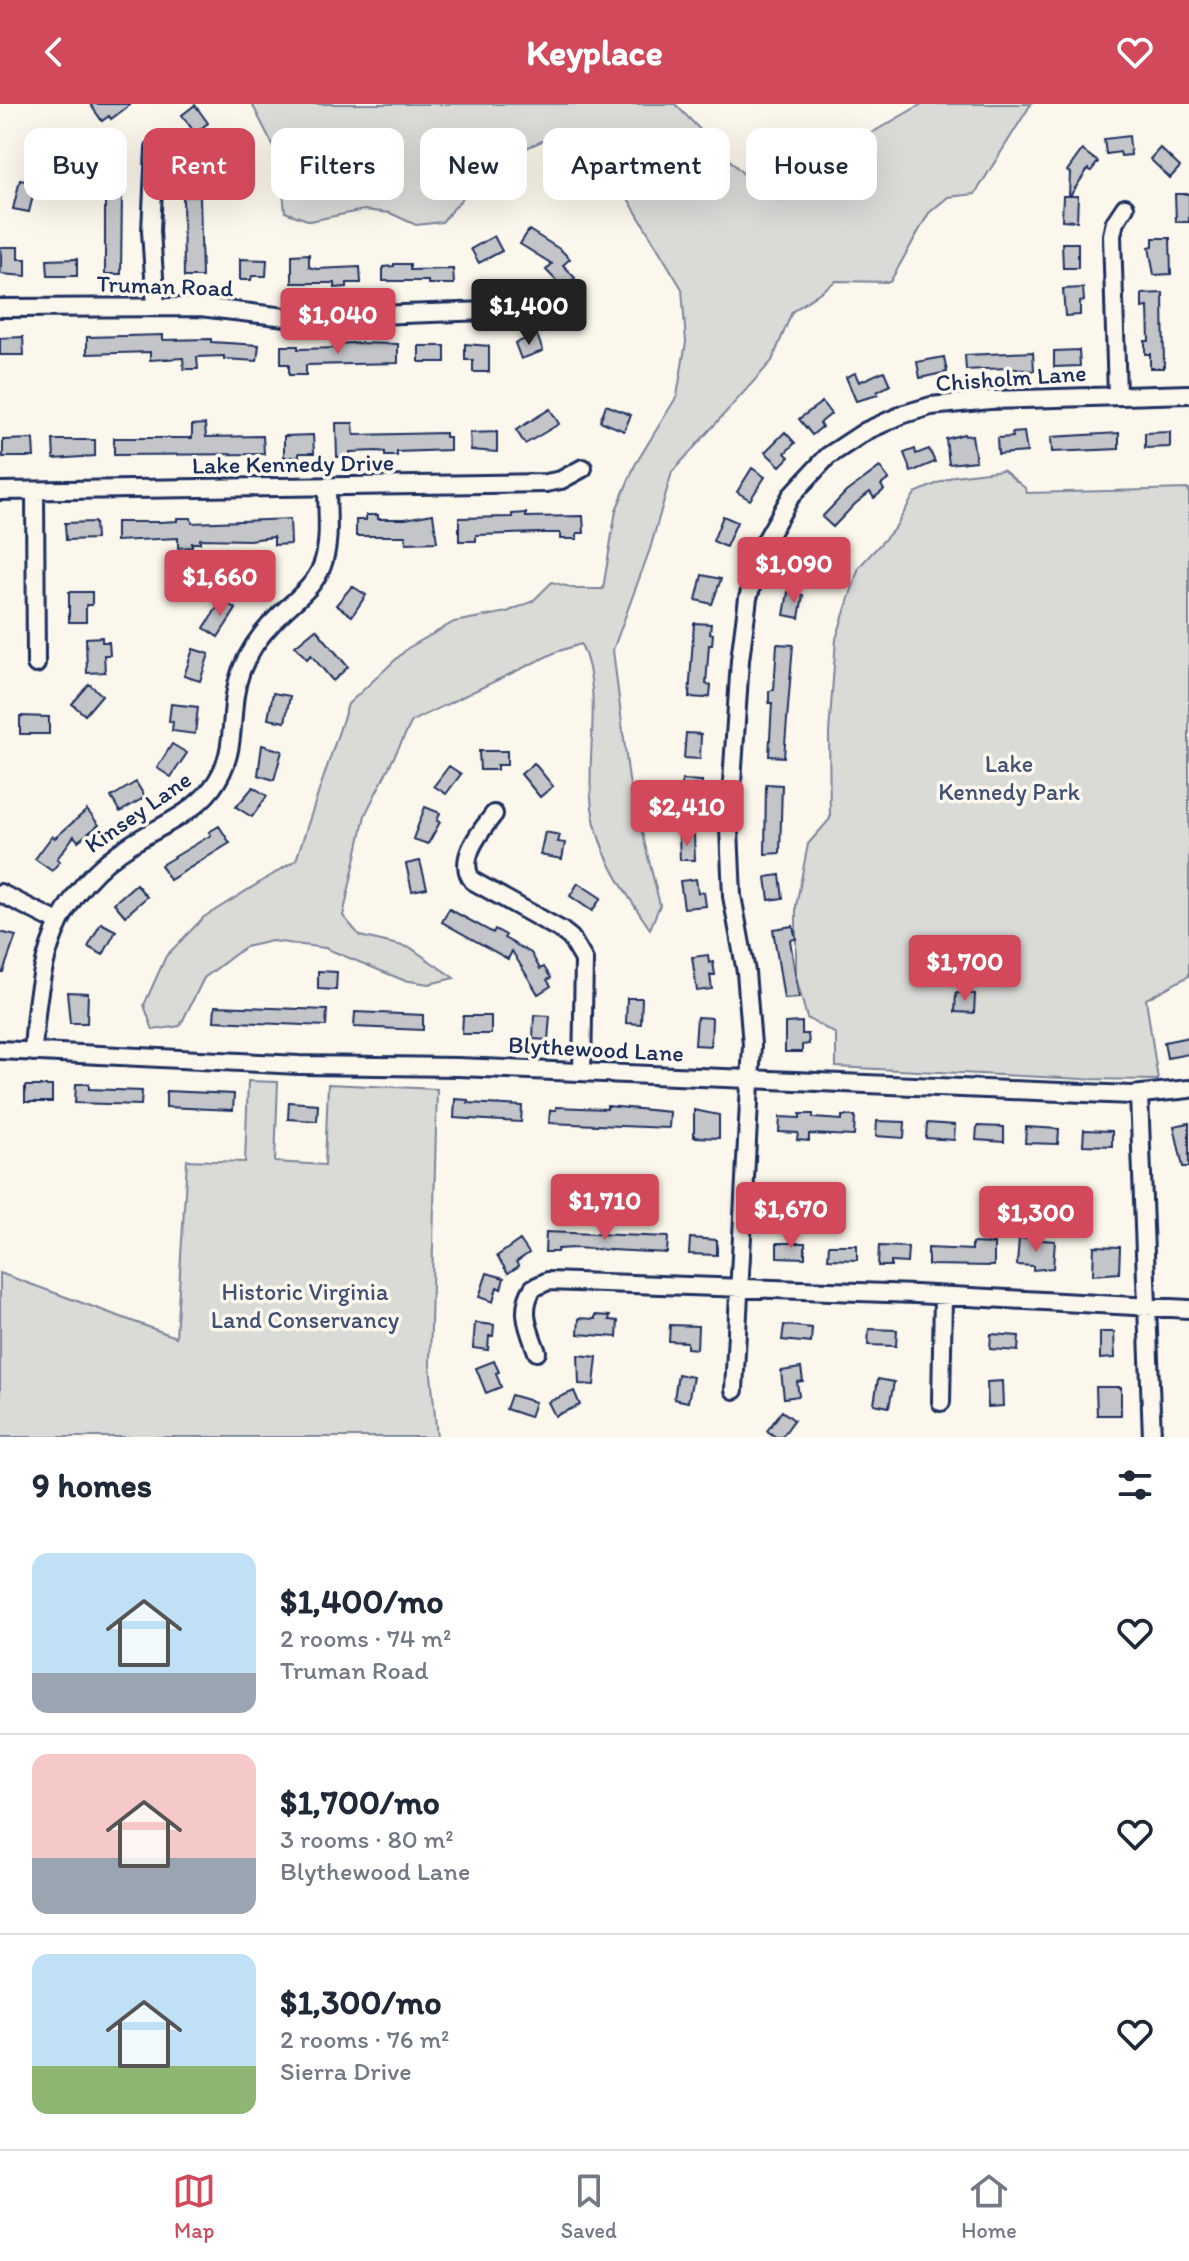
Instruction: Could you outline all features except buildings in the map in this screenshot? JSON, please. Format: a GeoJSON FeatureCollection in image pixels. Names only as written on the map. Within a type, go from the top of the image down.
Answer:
{"type":"FeatureCollection","features":[{"type":"Feature","properties":{"kind":"street"},"geometry":{"type":"LineString","coordinates":[[152,200],[151,231],[156,307]]}},
{"type":"Feature","properties":{"kind":"street"},"geometry":{"type":"LineString","coordinates":[[1117,395],[1112,235],[1115,222],[1125,207]]}},
{"type":"Feature","properties":{"kind":"street","name":"Truman Road"},"geometry":{"type":"LineString","coordinates":[[0,308],[200,307],[306,318],[486,311],[517,299]]}},
{"type":"Feature","properties":{"kind":"street","name":"Chisholm Lane"},"geometry":{"type":"LineString","coordinates":[[734,1390],[752,1045],[746,972],[729,870],[731,779],[748,598],[755,569],[774,523],[798,488],[828,456],[866,431],[904,414],[931,406],[975,401],[1189,394]]}},
{"type":"Feature","properties":{"kind":"street","name":"Lake Kennedy Drive"},"geometry":{"type":"LineString","coordinates":[[0,491],[546,483],[561,480],[583,468]]}},
{"type":"Feature","properties":{"kind":"street","name":"Kinsey Lane"},"geometry":{"type":"LineString","coordinates":[[33,1052],[39,984],[49,941],[79,889],[100,866],[124,848],[188,811],[213,787],[223,771],[230,757],[236,691],[248,655],[273,621],[305,593],[322,566],[327,537],[327,488]]}},
{"type":"Feature","properties":{"kind":"street"},"geometry":{"type":"LineString","coordinates":[[35,491],[36,664]]}},
{"type":"Feature","properties":{"kind":"street"},"geometry":{"type":"LineString","coordinates":[[494,814],[467,859],[468,874],[473,881],[561,930],[579,948],[584,960],[582,1072]]}},
{"type":"Feature","properties":{"kind":"street"},"geometry":{"type":"LineString","coordinates":[[0,893],[58,922]]}},
{"type":"Feature","properties":{"kind":"street","name":"Blythewood Lane"},"geometry":{"type":"LineString","coordinates":[[0,1050],[299,1065],[582,1072],[1139,1095],[1189,1089]]}},
{"type":"Feature","properties":{"kind":"street"},"geometry":{"type":"LineString","coordinates":[[1139,1095],[1152,1437]]}},
{"type":"Feature","properties":{"kind":"street"},"geometry":{"type":"LineString","coordinates":[[537,1352],[525,1318],[525,1306],[533,1288],[548,1281],[1189,1309]]}},
{"type":"Feature","properties":{"kind":"street"},"geometry":{"type":"LineString","coordinates":[[941,1402],[943,1297]]}},
{"type":"Feature","properties":{"kind":"green space"},"geometry":{"type":"Polygon","coordinates":[[[252,104],[675,104],[698,128],[543,128],[543,141],[527,148],[527,128],[420,128],[420,200],[461,200],[442,222],[416,225],[390,213],[364,210],[310,221],[285,212],[284,200],[404,200],[404,128],[271,128],[271,141],[252,104]]]}},
{"type":"Feature","properties":{"kind":"green space"},"geometry":{"type":"Polygon","coordinates":[[[922,104],[1031,104],[975,194],[948,197],[929,213],[890,282],[836,281],[792,312],[772,361],[672,472],[650,549],[613,650],[629,780],[660,905],[650,929],[606,857],[595,825],[590,788],[593,703],[588,663],[581,644],[556,652],[412,721],[365,815],[343,916],[360,936],[411,948],[454,978],[429,984],[403,980],[325,948],[272,941],[245,947],[204,978],[180,1026],[153,1030],[144,1005],[166,956],[204,917],[296,860],[348,704],[408,648],[454,622],[507,612],[533,601],[552,582],[577,589],[603,589],[616,510],[635,465],[677,396],[686,342],[682,289],[629,200],[730,200],[730,160],[746,177],[746,200],[877,200],[877,130],[922,104]]]}},
{"type":"Feature","properties":{"kind":"green space","name":"Lake Kennedy Park"},"geometry":{"type":"Polygon","coordinates":[[[1003,470],[1025,488],[1026,493],[1189,489],[1189,976],[1146,999],[1158,1080],[836,1067],[836,1034],[807,1018],[796,977],[796,906],[808,844],[830,819],[829,733],[836,639],[859,567],[895,528],[915,493],[954,476],[1003,470]]]}},
{"type":"Feature","properties":{"kind":"green space","name":"Historic Virginia Land Conservancy"},"geometry":{"type":"Polygon","coordinates":[[[248,1081],[278,1082],[275,1162],[325,1165],[328,1084],[437,1089],[430,1364],[437,1437],[0,1437],[0,1273],[176,1337],[187,1160],[245,1162],[248,1081]]]}}]}
